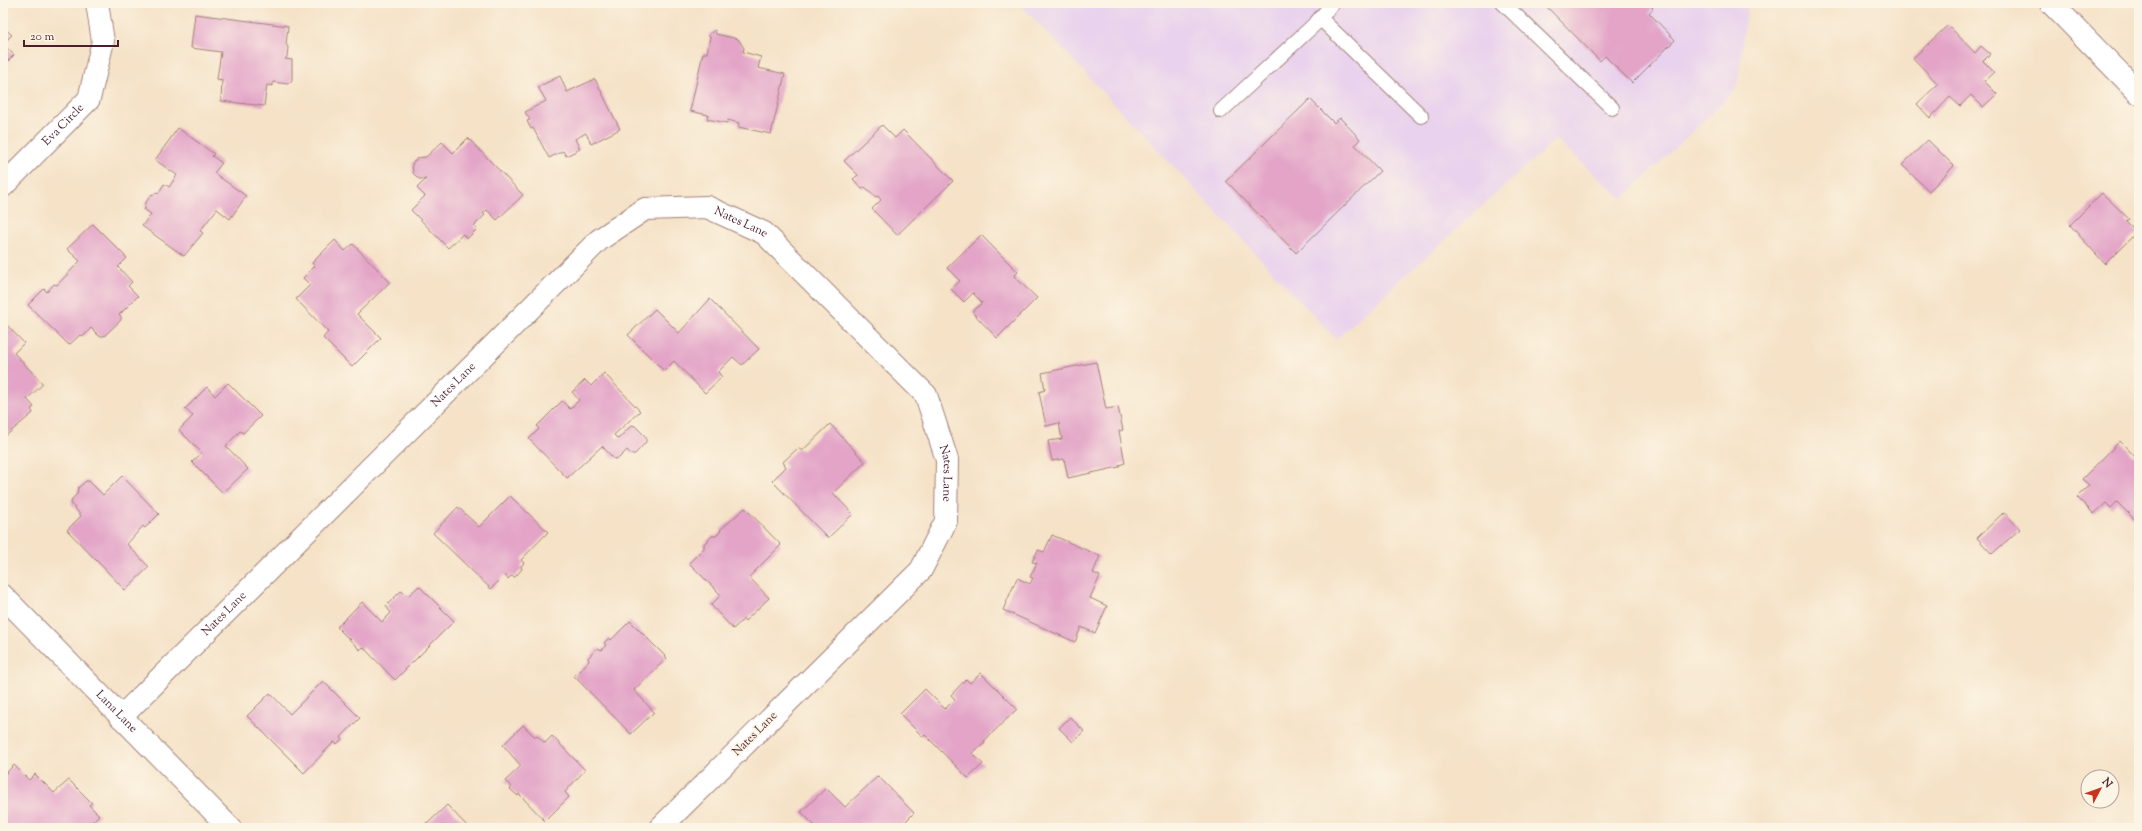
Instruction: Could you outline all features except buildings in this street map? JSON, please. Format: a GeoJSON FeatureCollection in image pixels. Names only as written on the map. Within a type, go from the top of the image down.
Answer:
{"type":"FeatureCollection","features":[{"type":"Feature","properties":{"kind":"street","name":"Eva Circle"},"geometry":{"type":"LineString","coordinates":[[3,186],[89,99],[103,41],[97,3]]}},
{"type":"Feature","properties":{"kind":"street"},"geometry":{"type":"LineString","coordinates":[[2051,3],[2139,93]]}},
{"type":"Feature","properties":{"kind":"street","name":"Nates Lane"},"geometry":{"type":"LineString","coordinates":[[121,716],[599,240],[645,209],[706,207],[764,233],[926,395],[946,460],[946,521],[921,570],[660,828]]}},
{"type":"Feature","properties":{"kind":"street","name":"Lana Lane"},"geometry":{"type":"LineString","coordinates":[[3,596],[230,828]]}},
{"type":"Feature","properties":{"kind":"lane"},"geometry":{"type":"LineString","coordinates":[[1221,111],[1320,18],[1333,3]]}},
{"type":"Feature","properties":{"kind":"lane"},"geometry":{"type":"LineString","coordinates":[[1503,3],[1612,108]]}},
{"type":"Feature","properties":{"kind":"lane"},"geometry":{"type":"LineString","coordinates":[[1320,18],[1421,116]]}},
{"type":"Feature","properties":{"kind":"shaded area"},"geometry":{"type":"Polygon","coordinates":[[[1019,3],[1748,3],[1737,88],[1622,199],[1556,139],[1336,339],[1019,3]]]}}]}
